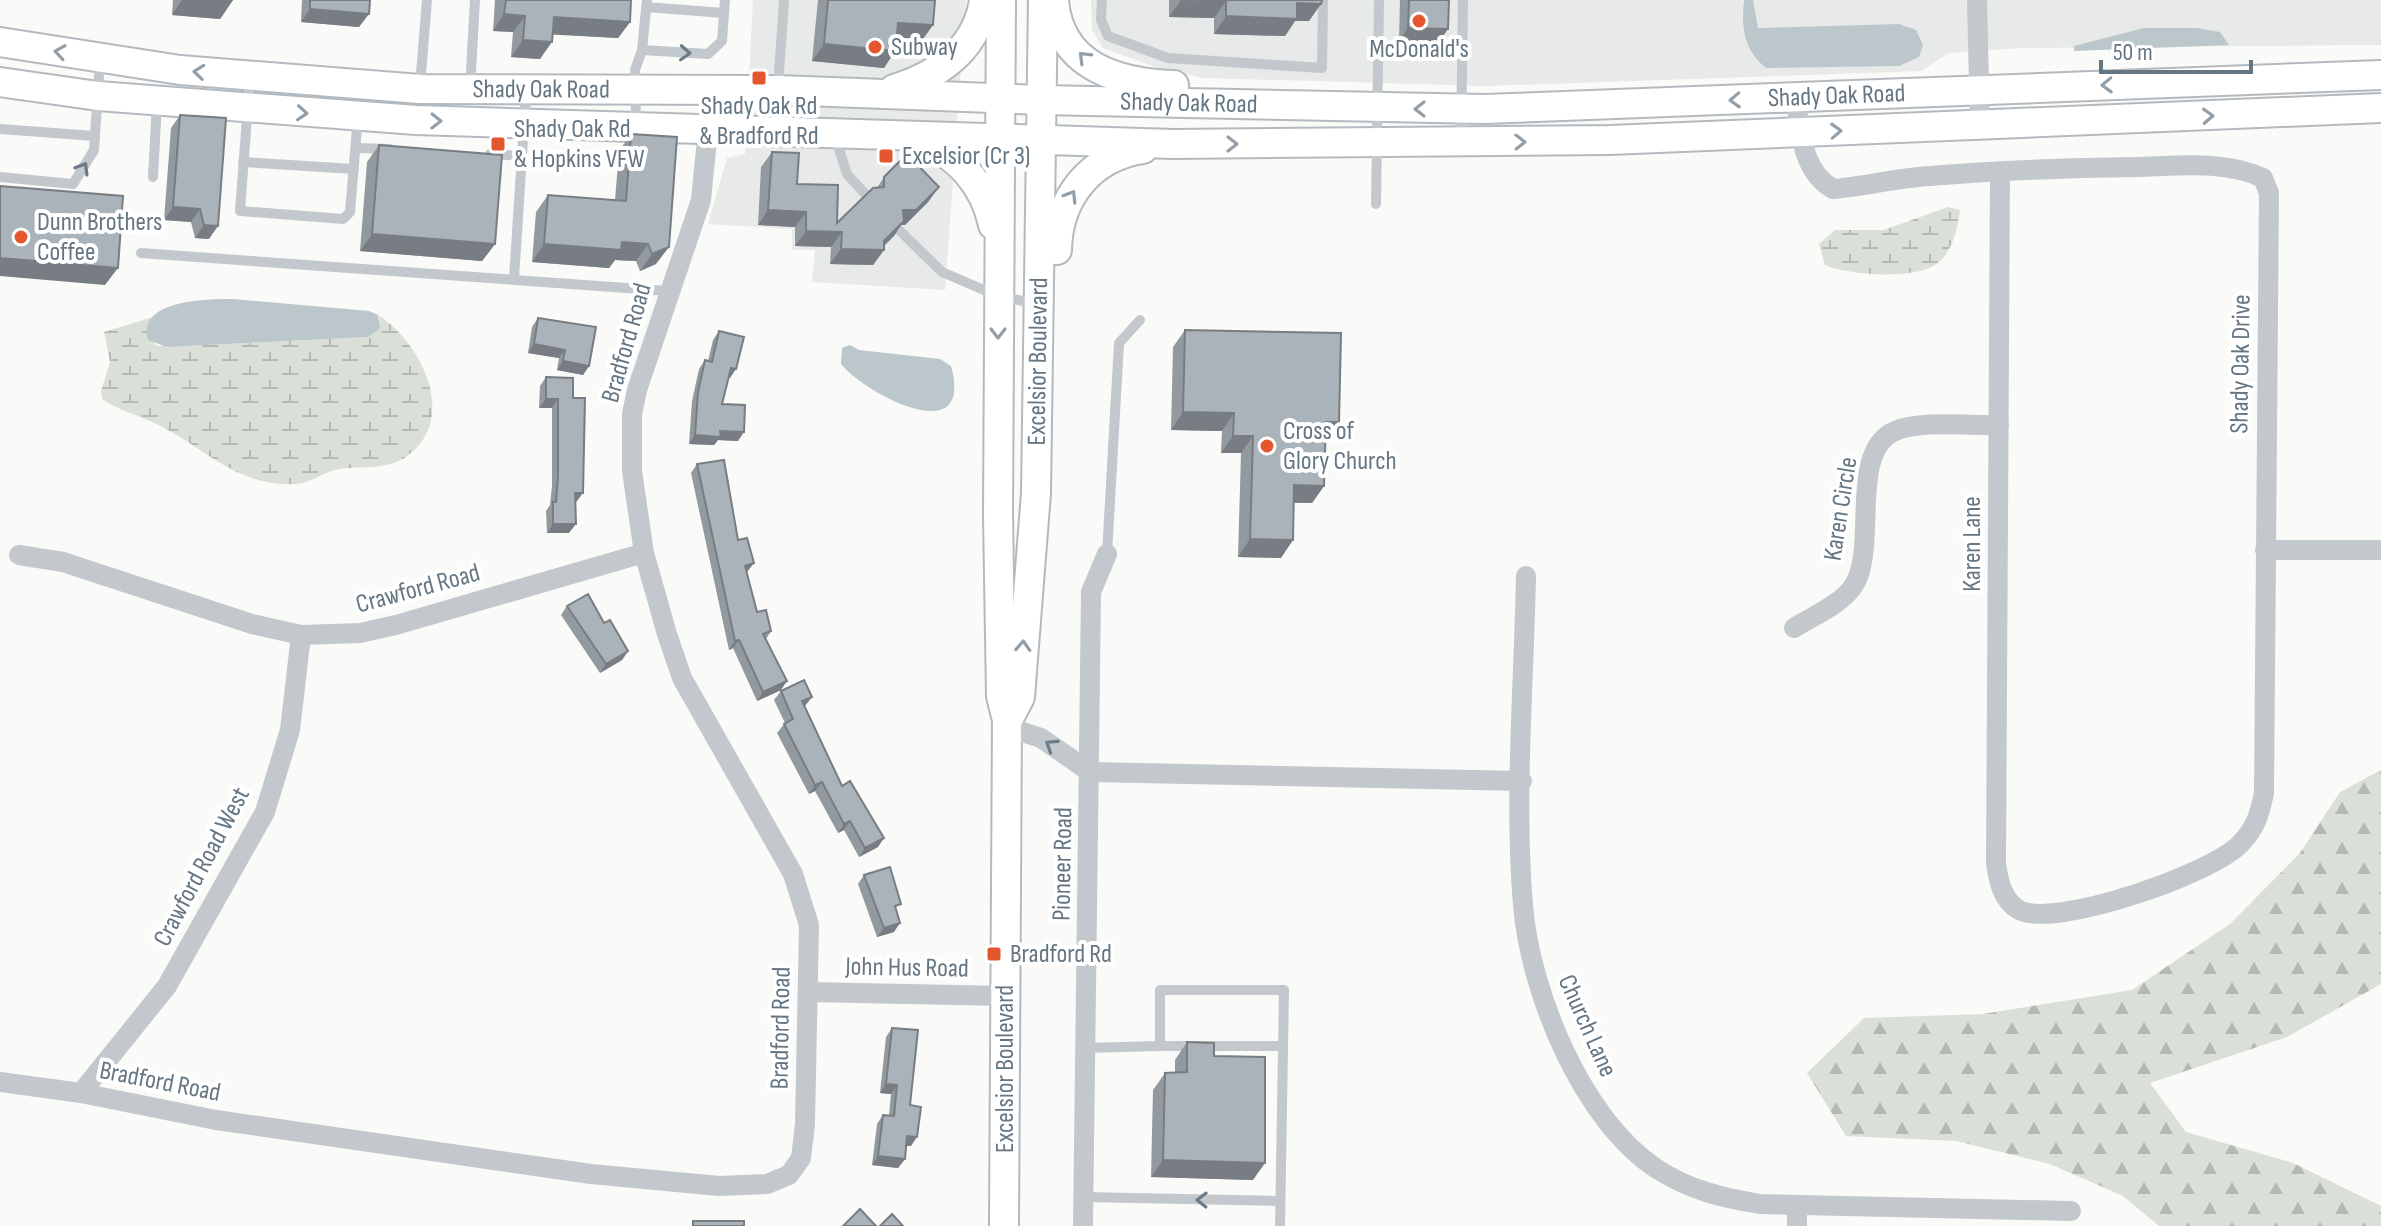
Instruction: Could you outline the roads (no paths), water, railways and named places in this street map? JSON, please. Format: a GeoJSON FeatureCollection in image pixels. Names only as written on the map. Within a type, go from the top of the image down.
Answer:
{"type":"FeatureCollection","features":[{"type":"Feature","properties":{"kind":"main road"},"geometry":{"type":"LineString","coordinates":[[881,93],[933,73],[957,55],[975,32],[984,0]]}},
{"type":"Feature","properties":{"kind":"main road","name":"Excelsior Boulevard"},"geometry":{"type":"LineString","coordinates":[[1001,0],[998,296],[1001,696],[1007,724],[1004,1226]]}},
{"type":"Feature","properties":{"kind":"main road","name":"Excelsior Boulevard"},"geometry":{"type":"LineString","coordinates":[[1007,724],[1020,697],[1036,493],[1043,0]]}},
{"type":"Feature","properties":{"kind":"main road"},"geometry":{"type":"LineString","coordinates":[[1054,0],[1059,23],[1067,38],[1093,67],[1107,75],[1146,84],[1275,89],[1319,107]]}},
{"type":"Feature","properties":{"kind":"main road","name":"Shady Oak Road"},"geometry":{"type":"LineString","coordinates":[[0,42],[250,77],[420,89],[526,92],[778,90],[1379,109],[1462,109],[2381,75]]}},
{"type":"Feature","properties":{"kind":"main road","name":"Shady Oak Road"},"geometry":{"type":"LineString","coordinates":[[0,82],[98,96],[358,117],[1174,144],[1461,143],[2381,108]]}},
{"type":"Feature","properties":{"kind":"main road"},"geometry":{"type":"LineString","coordinates":[[890,136],[933,146],[969,174],[989,208],[999,255]]}},
{"type":"Feature","properties":{"kind":"main road"},"geometry":{"type":"LineString","coordinates":[[1036,493],[1054,385],[1060,218],[1075,187],[1099,167],[1134,150],[1174,144]]}},
{"type":"Feature","properties":{"kind":"street"},"geometry":{"type":"LineString","coordinates":[[1977,0],[1980,125]]}},
{"type":"Feature","properties":{"kind":"street","name":"Shady Oak Drive"},"geometry":{"type":"LineString","coordinates":[[1795,97],[1807,159],[1816,176],[1833,189],[1927,176],[2195,165],[2250,172],[2263,178],[2269,193],[2264,793],[2259,819],[2241,845],[2213,863],[2173,882],[2138,894],[2051,914],[2019,910]]}},
{"type":"Feature","properties":{"kind":"street","name":"Bradford Road"},"geometry":{"type":"LineString","coordinates":[[0,1082],[81,1093],[216,1120],[591,1174],[719,1186],[767,1184],[789,1175],[801,1158],[805,1124],[809,925],[793,874],[682,678],[644,553],[632,471],[632,414],[668,291],[701,200],[708,129]]}},
{"type":"Feature","properties":{"kind":"street","name":"Karen Lane"},"geometry":{"type":"LineString","coordinates":[[2000,172],[1996,862],[1998,882],[2019,910]]}},
{"type":"Feature","properties":{"kind":"street","name":"Karen Circle"},"geometry":{"type":"LineString","coordinates":[[1794,628],[1841,598],[1854,585],[1861,565],[1871,459],[1880,441],[1894,431],[1910,427],[1999,425]]}},
{"type":"Feature","properties":{"kind":"street"},"geometry":{"type":"LineString","coordinates":[[2265,550],[2381,550]]}},
{"type":"Feature","properties":{"kind":"street","name":"Crawford Road"},"geometry":{"type":"LineString","coordinates":[[19,555],[63,562],[252,624],[301,635],[360,633],[396,625],[644,553]]}},
{"type":"Feature","properties":{"kind":"street","name":"Pioneer Road"},"geometry":{"type":"LineString","coordinates":[[1083,1226],[1091,592],[1107,554]]}},
{"type":"Feature","properties":{"kind":"street","name":"Church Lane"},"geometry":{"type":"LineString","coordinates":[[1526,576],[1523,906],[1531,957],[1545,1008],[1566,1055],[1593,1101],[1655,1168],[1688,1186],[1748,1202],[2071,1211]]}},
{"type":"Feature","properties":{"kind":"street","name":"Crawford Road West"},"geometry":{"type":"LineString","coordinates":[[81,1093],[167,986],[265,812],[290,730],[301,635]]}},
{"type":"Feature","properties":{"kind":"street"},"geometry":{"type":"LineString","coordinates":[[1007,724],[1041,738],[1090,772],[1522,781]]}},
{"type":"Feature","properties":{"kind":"street","name":"John Hus Road"},"geometry":{"type":"LineString","coordinates":[[808,992],[1005,996]]}},
{"type":"Feature","properties":{"kind":"street"},"geometry":{"type":"LineString","coordinates":[[1797,1205],[1797,1226]]}},
{"type":"Feature","properties":{"kind":"lane"},"geometry":{"type":"LineString","coordinates":[[420,89],[427,0]]}},
{"type":"Feature","properties":{"kind":"lane"},"geometry":{"type":"LineString","coordinates":[[470,91],[475,0]]}},
{"type":"Feature","properties":{"kind":"lane"},"geometry":{"type":"LineString","coordinates":[[642,50],[708,54],[722,41],[725,0]]}},
{"type":"Feature","properties":{"kind":"lane"},"geometry":{"type":"LineString","coordinates":[[778,90],[784,0]]}},
{"type":"Feature","properties":{"kind":"lane"},"geometry":{"type":"LineString","coordinates":[[1102,0],[1101,20],[1108,36],[1168,58],[1322,68],[1323,0]]}},
{"type":"Feature","properties":{"kind":"lane"},"geometry":{"type":"LineString","coordinates":[[1376,204],[1379,0]]}},
{"type":"Feature","properties":{"kind":"lane"},"geometry":{"type":"LineString","coordinates":[[1461,143],[1463,0]]}},
{"type":"Feature","properties":{"kind":"lane"},"geometry":{"type":"LineString","coordinates":[[636,125],[635,70],[642,50],[646,4],[724,13]]}},
{"type":"Feature","properties":{"kind":"lane"},"geometry":{"type":"LineString","coordinates":[[0,177],[73,184],[94,150],[101,58]]}},
{"type":"Feature","properties":{"kind":"lane"},"geometry":{"type":"LineString","coordinates":[[250,77],[240,211],[343,219],[350,212],[360,86]]}},
{"type":"Feature","properties":{"kind":"lane"},"geometry":{"type":"LineString","coordinates":[[514,279],[526,92]]}},
{"type":"Feature","properties":{"kind":"lane"},"geometry":{"type":"LineString","coordinates":[[153,177],[158,101]]}},
{"type":"Feature","properties":{"kind":"lane"},"geometry":{"type":"LineString","coordinates":[[0,129],[95,136]]}},
{"type":"Feature","properties":{"kind":"lane"},"geometry":{"type":"LineString","coordinates":[[834,134],[837,154],[847,174],[868,197]]}},
{"type":"Feature","properties":{"kind":"lane"},"geometry":{"type":"LineString","coordinates":[[356,148],[399,150]]}},
{"type":"Feature","properties":{"kind":"lane"},"geometry":{"type":"LineString","coordinates":[[483,154],[523,156]]}},
{"type":"Feature","properties":{"kind":"lane"},"geometry":{"type":"LineString","coordinates":[[243,162],[354,169]]}},
{"type":"Feature","properties":{"kind":"lane"},"geometry":{"type":"LineString","coordinates":[[899,230],[942,272],[998,296],[1040,304]]}},
{"type":"Feature","properties":{"kind":"lane"},"geometry":{"type":"LineString","coordinates":[[141,253],[668,291]]}},
{"type":"Feature","properties":{"kind":"lane"},"geometry":{"type":"LineString","coordinates":[[1107,554],[1119,343],[1140,320]]}},
{"type":"Feature","properties":{"kind":"lane"},"geometry":{"type":"LineString","coordinates":[[1160,1046],[1160,990],[1284,990],[1280,1226]]}},
{"type":"Feature","properties":{"kind":"lane"},"geometry":{"type":"LineString","coordinates":[[1085,1048],[1283,1046]]}},
{"type":"Feature","properties":{"kind":"lane"},"geometry":{"type":"LineString","coordinates":[[1083,1197],[1280,1201]]}},
{"type":"Feature","properties":{"kind":"place","name":"McDonald's"},"geometry":{"type":"Point","coordinates":[1419,21]}},
{"type":"Feature","properties":{"kind":"place","name":"Subway"},"geometry":{"type":"Point","coordinates":[875,47]}},
{"type":"Feature","properties":{"kind":"place","name":"Shady Oak Rd & Bradford Rd"},"geometry":{"type":"Point","coordinates":[759,78]}},
{"type":"Feature","properties":{"kind":"place","name":"Shady Oak Rd & Hopkins VFW"},"geometry":{"type":"Point","coordinates":[498,144]}},
{"type":"Feature","properties":{"kind":"place","name":"Excelsior (Cr 3)"},"geometry":{"type":"Point","coordinates":[886,156]}},
{"type":"Feature","properties":{"kind":"place","name":"Dunn Brothers Coffee"},"geometry":{"type":"Point","coordinates":[21,237]}},
{"type":"Feature","properties":{"kind":"place","name":"Cross of Glory Church"},"geometry":{"type":"Point","coordinates":[1267,446]}},
{"type":"Feature","properties":{"kind":"place","name":"Bradford Rd"},"geometry":{"type":"Point","coordinates":[994,954]}}]}
